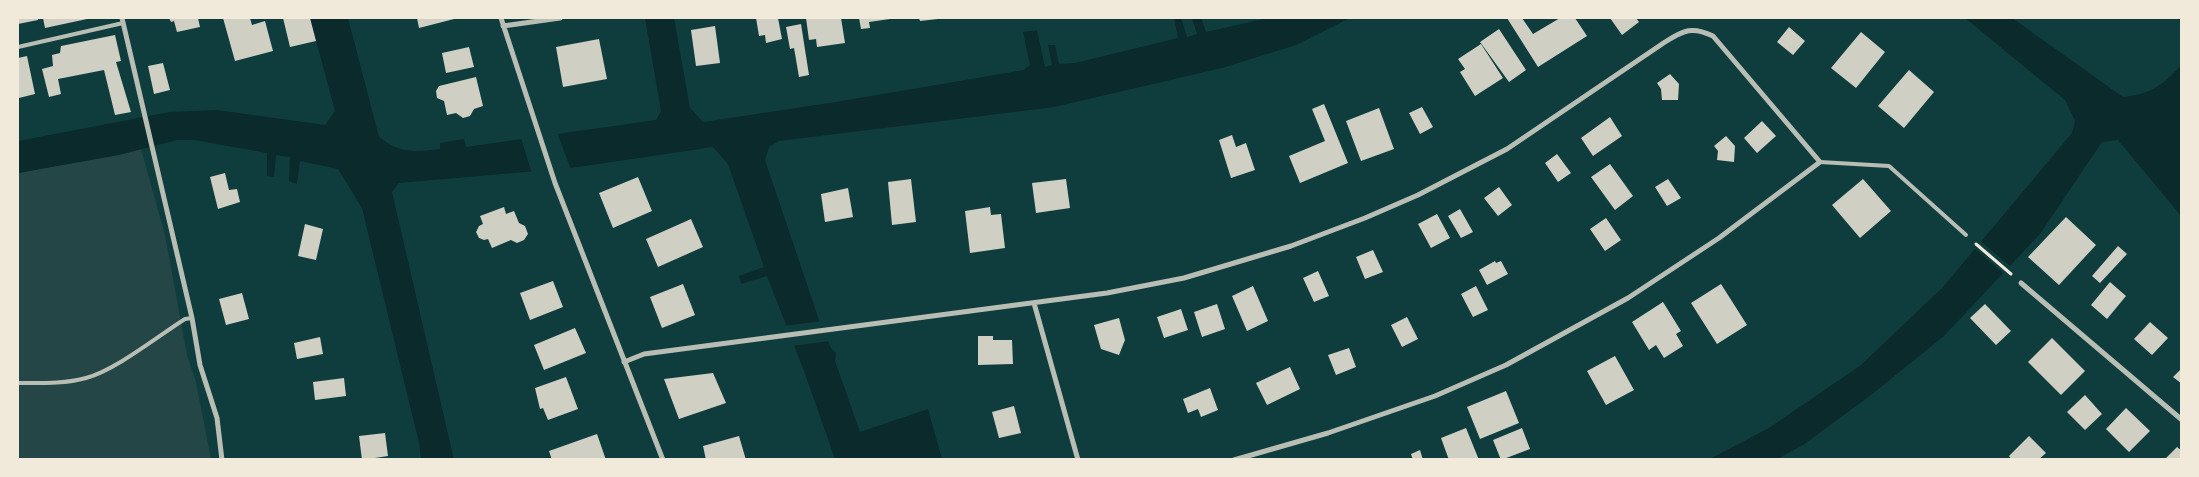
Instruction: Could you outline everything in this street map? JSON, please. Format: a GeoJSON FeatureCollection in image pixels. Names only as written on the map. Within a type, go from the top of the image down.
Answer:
{"type":"FeatureCollection","features":[{"type":"Feature","properties":{"kind":"street"},"geometry":{"type":"LineString","coordinates":[[501,18],[555,182],[664,460]]}},
{"type":"Feature","properties":{"kind":"street"},"geometry":{"type":"LineString","coordinates":[[504,26],[560,18]]}},
{"type":"Feature","properties":{"kind":"street"},"geometry":{"type":"LineString","coordinates":[[123,20],[192,318],[200,365],[217,418],[222,460]]}},
{"type":"Feature","properties":{"kind":"street"},"geometry":{"type":"LineString","coordinates":[[624,362],[644,354],[1107,293],[1184,278],[1291,246],[1365,218],[1418,195],[1507,149],[1681,32],[1700,30],[1713,36],[1820,162],[1719,238],[1628,298],[1506,365],[1435,396],[1328,433],[1234,460]]}},
{"type":"Feature","properties":{"kind":"street"},"geometry":{"type":"LineString","coordinates":[[2021,283],[2182,420]]}},
{"type":"Feature","properties":{"kind":"street"},"geometry":{"type":"LineString","coordinates":[[1034,303],[1078,460]]}},
{"type":"Feature","properties":{"kind":"lane"},"geometry":{"type":"LineString","coordinates":[[18,48],[123,20]]}},
{"type":"Feature","properties":{"kind":"lane"},"geometry":{"type":"LineString","coordinates":[[1820,162],[1889,166],[1966,235]]}},
{"type":"Feature","properties":{"kind":"lane"},"geometry":{"type":"LineString","coordinates":[[18,383],[68,382],[87,378],[104,371],[185,319],[192,318]]}},
{"type":"Feature","properties":{"kind":"path"},"geometry":{"type":"LineString","coordinates":[[1966,235],[2021,283]]}},
{"type":"Feature","properties":{"kind":"shaded area"},"geometry":{"type":"Polygon","coordinates":[[[310,18],[348,18],[379,137],[401,149],[423,151],[440,149],[440,143],[464,139],[466,147],[656,120],[661,111],[645,18],[674,18],[690,108],[703,122],[836,102],[1024,70],[1030,65],[1023,32],[1037,30],[1045,67],[1052,65],[1048,45],[1055,45],[1059,64],[1075,63],[1178,38],[1174,18],[1181,18],[1187,37],[1197,34],[1192,18],[1201,18],[1206,32],[1268,18],[1350,18],[1296,45],[1222,68],[1054,107],[779,141],[769,147],[765,160],[819,320],[831,348],[836,353],[835,361],[860,432],[928,409],[942,459],[835,459],[804,371],[767,276],[741,284],[739,276],[764,267],[728,164],[713,147],[571,168],[399,183],[392,192],[454,460],[421,459],[419,443],[362,208],[338,169],[300,161],[297,184],[289,181],[290,157],[276,155],[274,177],[267,176],[267,153],[194,140],[177,140],[119,155],[18,173],[18,141],[170,112],[217,110],[325,125],[335,111],[310,18]]]}},
{"type":"Feature","properties":{"kind":"shaded area"},"geometry":{"type":"Polygon","coordinates":[[[1965,18],[2012,18],[2123,97],[2149,91],[2169,78],[2181,65],[2181,216],[2118,140],[2102,142],[2040,234],[1944,336],[1871,395],[1803,445],[1777,459],[1708,460],[1769,428],[1861,365],[1943,287],[2072,133],[2075,121],[2065,100],[1965,18]]]}},
{"type":"Feature","properties":{"kind":"shaded area"},"geometry":{"type":"Polygon","coordinates":[[[141,149],[165,235],[187,355],[196,382],[211,459],[18,460],[18,173],[141,149]]]}},
{"type":"Feature","properties":{"kind":"pier"},"geometry":{"type":"Polygon","coordinates":[[[557,132],[571,170],[532,174],[521,138],[557,132]]]}},
{"type":"Feature","properties":{"kind":"pier"},"geometry":{"type":"Polygon","coordinates":[[[1979,240],[2011,267],[2004,274],[1973,247],[1979,240]]]}},
{"type":"Feature","properties":{"kind":"pier"},"geometry":{"type":"Polygon","coordinates":[[[822,321],[831,341],[791,346],[783,326],[822,321]]]}},
{"type":"Feature","properties":{"kind":"building"},"geometry":{"type":"Polygon","coordinates":[[[18,18],[38,18],[38,20],[18,24],[18,18]]]}},
{"type":"Feature","properties":{"kind":"building"},"geometry":{"type":"Polygon","coordinates":[[[43,18],[86,18],[87,19],[45,28],[43,18]]]}},
{"type":"Feature","properties":{"kind":"building"},"geometry":{"type":"Polygon","coordinates":[[[169,18],[198,18],[200,27],[177,32],[174,21],[171,22],[169,18]]]}},
{"type":"Feature","properties":{"kind":"building"},"geometry":{"type":"Polygon","coordinates":[[[223,18],[250,18],[252,25],[265,21],[273,51],[235,61],[223,18]]]}},
{"type":"Feature","properties":{"kind":"building"},"geometry":{"type":"Polygon","coordinates":[[[283,18],[310,18],[316,41],[290,47],[283,18]]]}},
{"type":"Feature","properties":{"kind":"building"},"geometry":{"type":"Polygon","coordinates":[[[417,18],[458,18],[419,28],[417,18]]]}},
{"type":"Feature","properties":{"kind":"building"},"geometry":{"type":"Polygon","coordinates":[[[756,18],[778,18],[782,39],[766,43],[765,35],[759,36],[756,18]]]}},
{"type":"Feature","properties":{"kind":"building"},"geometry":{"type":"Polygon","coordinates":[[[806,18],[841,18],[845,43],[817,47],[816,39],[809,40],[806,18]]]}},
{"type":"Feature","properties":{"kind":"building"},"geometry":{"type":"Polygon","coordinates":[[[859,18],[890,19],[869,22],[870,28],[861,29],[859,18]]]}},
{"type":"Feature","properties":{"kind":"building"},"geometry":{"type":"Polygon","coordinates":[[[919,18],[938,18],[938,19],[920,21],[919,18]]]}},
{"type":"Feature","properties":{"kind":"building"},"geometry":{"type":"Polygon","coordinates":[[[1507,18],[1522,18],[1533,34],[1560,18],[1575,18],[1587,36],[1538,67],[1507,18]]]}},
{"type":"Feature","properties":{"kind":"building"},"geometry":{"type":"Polygon","coordinates":[[[1610,18],[1636,18],[1639,22],[1622,35],[1610,18]]]}},
{"type":"Feature","properties":{"kind":"building"},"geometry":{"type":"Polygon","coordinates":[[[801,24],[809,75],[799,77],[794,48],[790,49],[786,27],[801,24]]]}},
{"type":"Feature","properties":{"kind":"building"},"geometry":{"type":"Polygon","coordinates":[[[715,26],[720,63],[696,66],[691,30],[715,26]]]}},
{"type":"Feature","properties":{"kind":"building"},"geometry":{"type":"Polygon","coordinates":[[[1789,27],[1805,41],[1793,55],[1777,42],[1789,27]]]}},
{"type":"Feature","properties":{"kind":"building"},"geometry":{"type":"Polygon","coordinates":[[[1499,29],[1526,70],[1509,82],[1480,42],[1499,29]]]}},
{"type":"Feature","properties":{"kind":"building"},"geometry":{"type":"Polygon","coordinates":[[[1861,32],[1885,52],[1856,88],[1831,68],[1861,32]]]}},
{"type":"Feature","properties":{"kind":"building"},"geometry":{"type":"Polygon","coordinates":[[[115,35],[121,61],[116,62],[131,112],[115,115],[104,70],[58,79],[61,94],[49,97],[42,69],[53,66],[52,55],[60,53],[61,46],[115,35]]]}},
{"type":"Feature","properties":{"kind":"building"},"geometry":{"type":"Polygon","coordinates":[[[599,39],[607,79],[563,87],[556,47],[599,39]]]}},
{"type":"Feature","properties":{"kind":"building"},"geometry":{"type":"Polygon","coordinates":[[[1481,44],[1503,78],[1475,96],[1460,72],[1465,69],[1458,59],[1481,44]]]}},
{"type":"Feature","properties":{"kind":"building"},"geometry":{"type":"Polygon","coordinates":[[[469,47],[474,67],[446,73],[442,53],[469,47]]]}},
{"type":"Feature","properties":{"kind":"building"},"geometry":{"type":"Polygon","coordinates":[[[27,56],[35,94],[19,98],[18,58],[27,56]]]}},
{"type":"Feature","properties":{"kind":"building"},"geometry":{"type":"Polygon","coordinates":[[[163,63],[170,90],[154,94],[148,66],[163,63]]]}},
{"type":"Feature","properties":{"kind":"building"},"geometry":{"type":"Polygon","coordinates":[[[1909,70],[1934,92],[1904,128],[1878,106],[1909,70]]]}},
{"type":"Feature","properties":{"kind":"building"},"geometry":{"type":"Polygon","coordinates":[[[1670,74],[1679,84],[1678,100],[1662,100],[1661,89],[1657,83],[1670,74]]]}},
{"type":"Feature","properties":{"kind":"building"},"geometry":{"type":"Polygon","coordinates":[[[476,77],[483,106],[474,109],[470,116],[463,118],[456,113],[447,115],[444,101],[437,98],[436,91],[439,86],[476,77]]]}},
{"type":"Feature","properties":{"kind":"building"},"geometry":{"type":"Polygon","coordinates":[[[1324,104],[1348,163],[1300,183],[1289,156],[1325,141],[1312,109],[1324,104]]]}},
{"type":"Feature","properties":{"kind":"building"},"geometry":{"type":"Polygon","coordinates":[[[1422,107],[1433,127],[1420,134],[1409,113],[1422,107]]]}},
{"type":"Feature","properties":{"kind":"building"},"geometry":{"type":"Polygon","coordinates":[[[1379,108],[1394,149],[1361,161],[1346,121],[1379,108]]]}},
{"type":"Feature","properties":{"kind":"building"},"geometry":{"type":"Polygon","coordinates":[[[1610,117],[1622,136],[1593,156],[1581,138],[1610,117]]]}},
{"type":"Feature","properties":{"kind":"building"},"geometry":{"type":"Polygon","coordinates":[[[1762,121],[1776,136],[1757,153],[1744,138],[1762,121]]]}},
{"type":"Feature","properties":{"kind":"building"},"geometry":{"type":"Polygon","coordinates":[[[1232,135],[1236,147],[1246,143],[1255,170],[1231,178],[1219,140],[1232,135]]]}},
{"type":"Feature","properties":{"kind":"building"},"geometry":{"type":"Polygon","coordinates":[[[1726,136],[1735,146],[1734,162],[1717,160],[1718,151],[1714,146],[1726,136]]]}},
{"type":"Feature","properties":{"kind":"building"},"geometry":{"type":"Polygon","coordinates":[[[1557,154],[1571,173],[1558,182],[1545,163],[1557,154]]]}},
{"type":"Feature","properties":{"kind":"building"},"geometry":{"type":"Polygon","coordinates":[[[1610,164],[1633,196],[1615,210],[1591,177],[1610,164]]]}},
{"type":"Feature","properties":{"kind":"building"},"geometry":{"type":"Polygon","coordinates":[[[225,173],[229,190],[237,189],[240,202],[218,209],[210,177],[225,173]]]}},
{"type":"Feature","properties":{"kind":"building"},"geometry":{"type":"Polygon","coordinates":[[[638,177],[652,211],[613,228],[599,193],[638,177]]]}},
{"type":"Feature","properties":{"kind":"building"},"geometry":{"type":"Polygon","coordinates":[[[911,179],[916,222],[892,225],[888,182],[911,179]]]}},
{"type":"Feature","properties":{"kind":"building"},"geometry":{"type":"Polygon","coordinates":[[[1066,179],[1070,208],[1036,213],[1032,183],[1066,179]]]}},
{"type":"Feature","properties":{"kind":"building"},"geometry":{"type":"Polygon","coordinates":[[[1668,179],[1681,198],[1667,206],[1655,187],[1668,179]]]}},
{"type":"Feature","properties":{"kind":"building"},"geometry":{"type":"Polygon","coordinates":[[[1863,179],[1891,211],[1860,238],[1832,205],[1863,179]]]}},
{"type":"Feature","properties":{"kind":"building"},"geometry":{"type":"Polygon","coordinates":[[[1499,187],[1512,205],[1498,216],[1484,198],[1499,187]]]}},
{"type":"Feature","properties":{"kind":"building"},"geometry":{"type":"Polygon","coordinates":[[[848,188],[853,217],[825,222],[821,194],[848,188]]]}},
{"type":"Feature","properties":{"kind":"building"},"geometry":{"type":"Polygon","coordinates":[[[504,207],[506,214],[514,211],[519,223],[525,226],[528,234],[524,240],[517,243],[511,240],[492,248],[488,239],[479,238],[476,232],[479,226],[483,224],[480,216],[504,207]]]}},
{"type":"Feature","properties":{"kind":"building"},"geometry":{"type":"Polygon","coordinates":[[[990,207],[991,215],[1001,214],[1005,248],[970,253],[965,211],[990,207]]]}},
{"type":"Feature","properties":{"kind":"building"},"geometry":{"type":"Polygon","coordinates":[[[1460,209],[1473,232],[1461,238],[1448,216],[1460,209]]]}},
{"type":"Feature","properties":{"kind":"building"},"geometry":{"type":"Polygon","coordinates":[[[1437,214],[1450,238],[1431,248],[1418,224],[1437,214]]]}},
{"type":"Feature","properties":{"kind":"building"},"geometry":{"type":"Polygon","coordinates":[[[2066,217],[2096,245],[2059,285],[2028,257],[2066,217]]]}},
{"type":"Feature","properties":{"kind":"building"},"geometry":{"type":"Polygon","coordinates":[[[1606,218],[1621,240],[1605,251],[1590,229],[1606,218]]]}},
{"type":"Feature","properties":{"kind":"building"},"geometry":{"type":"Polygon","coordinates":[[[691,219],[703,247],[658,267],[646,239],[691,219]]]}},
{"type":"Feature","properties":{"kind":"building"},"geometry":{"type":"Polygon","coordinates":[[[305,224],[323,229],[316,260],[298,256],[305,224]]]}},
{"type":"Feature","properties":{"kind":"building"},"geometry":{"type":"Polygon","coordinates":[[[2118,246],[2127,254],[2100,283],[2092,276],[2118,246]]]}},
{"type":"Feature","properties":{"kind":"building"},"geometry":{"type":"Polygon","coordinates":[[[1373,250],[1383,272],[1365,279],[1356,257],[1373,250]]]}},
{"type":"Feature","properties":{"kind":"building"},"geometry":{"type":"Polygon","coordinates":[[[1495,261],[1496,263],[1501,261],[1508,274],[1487,285],[1479,270],[1495,261]]]}},
{"type":"Feature","properties":{"kind":"building"},"geometry":{"type":"Polygon","coordinates":[[[1318,271],[1329,296],[1314,302],[1303,278],[1318,271]]]}},
{"type":"Feature","properties":{"kind":"building"},"geometry":{"type":"Polygon","coordinates":[[[553,281],[563,307],[530,320],[520,293],[553,281]]]}},
{"type":"Feature","properties":{"kind":"building"},"geometry":{"type":"Polygon","coordinates":[[[2110,282],[2126,296],[2107,319],[2091,305],[2110,282]]]}},
{"type":"Feature","properties":{"kind":"building"},"geometry":{"type":"Polygon","coordinates":[[[683,284],[695,315],[662,328],[650,297],[683,284]]]}},
{"type":"Feature","properties":{"kind":"building"},"geometry":{"type":"Polygon","coordinates":[[[1721,284],[1747,325],[1717,344],[1691,303],[1721,284]]]}},
{"type":"Feature","properties":{"kind":"building"},"geometry":{"type":"Polygon","coordinates":[[[1253,286],[1268,321],[1247,331],[1232,296],[1253,286]]]}},
{"type":"Feature","properties":{"kind":"building"},"geometry":{"type":"Polygon","coordinates":[[[1476,286],[1488,310],[1473,317],[1461,294],[1476,286]]]}},
{"type":"Feature","properties":{"kind":"building"},"geometry":{"type":"Polygon","coordinates":[[[242,293],[249,319],[226,325],[219,299],[242,293]]]}},
{"type":"Feature","properties":{"kind":"building"},"geometry":{"type":"Polygon","coordinates":[[[1663,302],[1681,331],[1676,334],[1683,346],[1664,358],[1656,345],[1649,350],[1632,322],[1663,302]]]}},
{"type":"Feature","properties":{"kind":"building"},"geometry":{"type":"Polygon","coordinates":[[[1217,304],[1225,329],[1202,337],[1194,312],[1217,304]]]}},
{"type":"Feature","properties":{"kind":"building"},"geometry":{"type":"Polygon","coordinates":[[[1985,304],[2011,331],[1996,345],[1970,318],[1985,304]]]}},
{"type":"Feature","properties":{"kind":"building"},"geometry":{"type":"Polygon","coordinates":[[[1181,309],[1188,330],[1164,338],[1157,317],[1181,309]]]}},
{"type":"Feature","properties":{"kind":"building"},"geometry":{"type":"Polygon","coordinates":[[[1407,317],[1418,339],[1402,347],[1391,325],[1407,317]]]}},
{"type":"Feature","properties":{"kind":"building"},"geometry":{"type":"Polygon","coordinates":[[[1119,318],[1125,340],[1119,355],[1101,349],[1094,325],[1119,318]]]}},
{"type":"Feature","properties":{"kind":"building"},"geometry":{"type":"Polygon","coordinates":[[[2150,322],[2168,338],[2152,355],[2134,339],[2150,322]]]}},
{"type":"Feature","properties":{"kind":"building"},"geometry":{"type":"Polygon","coordinates":[[[575,328],[586,353],[544,370],[534,345],[575,328]]]}},
{"type":"Feature","properties":{"kind":"building"},"geometry":{"type":"Polygon","coordinates":[[[978,336],[993,336],[993,340],[1012,340],[1013,364],[978,365],[978,336]]]}},
{"type":"Feature","properties":{"kind":"building"},"geometry":{"type":"Polygon","coordinates":[[[320,337],[323,354],[297,359],[294,343],[320,337]]]}},
{"type":"Feature","properties":{"kind":"building"},"geometry":{"type":"Polygon","coordinates":[[[2052,338],[2085,371],[2061,395],[2028,362],[2052,338]]]}},
{"type":"Feature","properties":{"kind":"building"},"geometry":{"type":"Polygon","coordinates":[[[1349,348],[1356,367],[1336,375],[1328,355],[1349,348]]]}},
{"type":"Feature","properties":{"kind":"building"},"geometry":{"type":"Polygon","coordinates":[[[1615,356],[1634,390],[1606,405],[1587,371],[1615,356]]]}},
{"type":"Feature","properties":{"kind":"building"},"geometry":{"type":"Polygon","coordinates":[[[1290,367],[1300,389],[1267,405],[1256,383],[1290,367]]]}},
{"type":"Feature","properties":{"kind":"building"},"geometry":{"type":"Polygon","coordinates":[[[2182,368],[2182,384],[2173,377],[2182,368]]]}},
{"type":"Feature","properties":{"kind":"building"},"geometry":{"type":"Polygon","coordinates":[[[713,373],[726,403],[679,419],[664,379],[713,373]]]}},
{"type":"Feature","properties":{"kind":"building"},"geometry":{"type":"Polygon","coordinates":[[[566,377],[578,409],[548,420],[543,408],[540,409],[535,388],[566,377]]]}},
{"type":"Feature","properties":{"kind":"building"},"geometry":{"type":"Polygon","coordinates":[[[344,378],[346,396],[315,400],[313,382],[344,378]]]}},
{"type":"Feature","properties":{"kind":"building"},"geometry":{"type":"Polygon","coordinates":[[[1210,388],[1218,410],[1201,417],[1198,409],[1188,413],[1183,399],[1210,388]]]}},
{"type":"Feature","properties":{"kind":"building"},"geometry":{"type":"Polygon","coordinates":[[[1506,391],[1519,423],[1480,439],[1467,407],[1506,391]]]}},
{"type":"Feature","properties":{"kind":"building"},"geometry":{"type":"Polygon","coordinates":[[[2085,395],[2102,414],[2085,430],[2067,412],[2085,395]]]}},
{"type":"Feature","properties":{"kind":"building"},"geometry":{"type":"Polygon","coordinates":[[[1014,406],[1021,433],[999,438],[992,412],[1014,406]]]}},
{"type":"Feature","properties":{"kind":"building"},"geometry":{"type":"Polygon","coordinates":[[[2126,408],[2150,431],[2129,452],[2106,429],[2126,408]]]}},
{"type":"Feature","properties":{"kind":"building"},"geometry":{"type":"Polygon","coordinates":[[[1466,428],[1479,460],[1449,460],[1441,438],[1466,428]]]}},
{"type":"Feature","properties":{"kind":"building"},"geometry":{"type":"Polygon","coordinates":[[[1522,428],[1530,449],[1501,460],[1493,440],[1522,428]]]}},
{"type":"Feature","properties":{"kind":"building"},"geometry":{"type":"Polygon","coordinates":[[[385,433],[388,456],[362,460],[359,436],[385,433]]]}},
{"type":"Feature","properties":{"kind":"building"},"geometry":{"type":"Polygon","coordinates":[[[597,434],[606,460],[552,460],[549,451],[597,434]]]}},
{"type":"Feature","properties":{"kind":"building"},"geometry":{"type":"Polygon","coordinates":[[[739,436],[746,460],[706,460],[703,446],[739,436]]]}},
{"type":"Feature","properties":{"kind":"building"},"geometry":{"type":"Polygon","coordinates":[[[2029,436],[2046,453],[2038,460],[2012,460],[2009,456],[2029,436]]]}},
{"type":"Feature","properties":{"kind":"building"},"geometry":{"type":"Polygon","coordinates":[[[2177,447],[2182,451],[2182,460],[2164,460],[2177,447]]]}},
{"type":"Feature","properties":{"kind":"building"},"geometry":{"type":"Polygon","coordinates":[[[1420,450],[1423,460],[1413,460],[1411,454],[1420,450]]]}}]}
